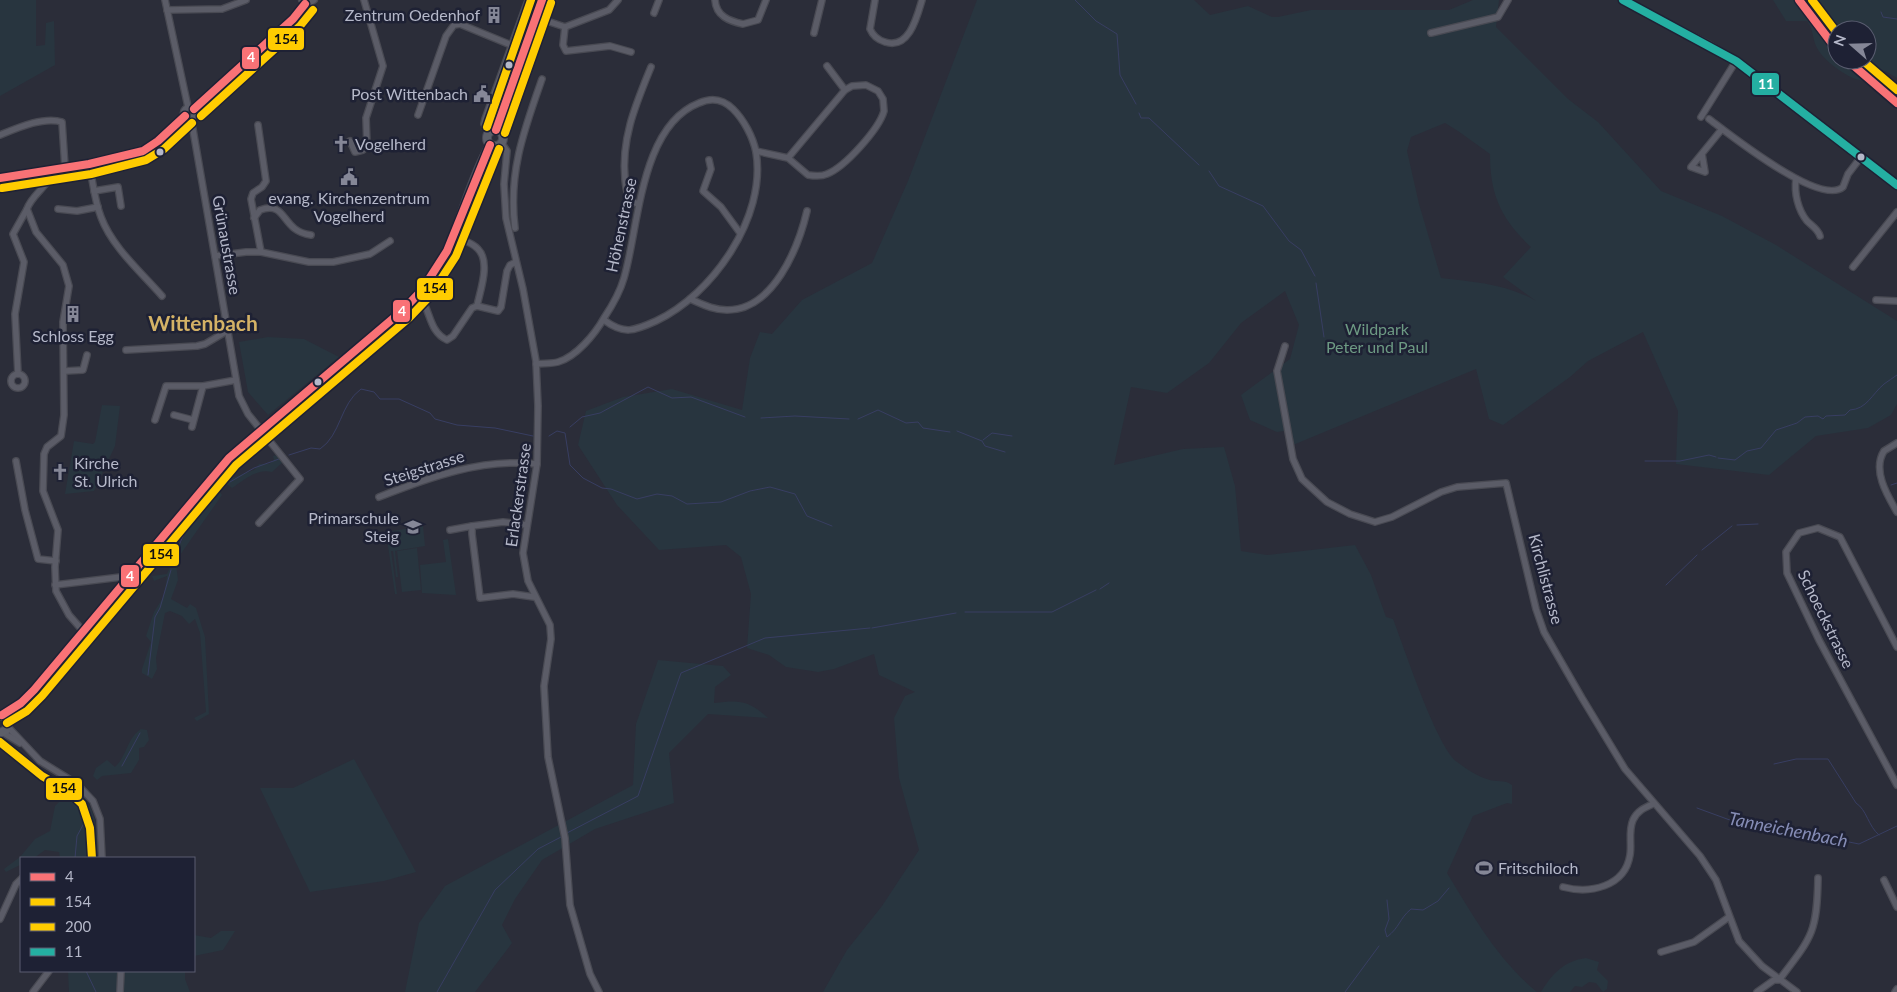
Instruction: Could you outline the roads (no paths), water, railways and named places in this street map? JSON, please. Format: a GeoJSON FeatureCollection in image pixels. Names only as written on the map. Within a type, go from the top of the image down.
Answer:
{"type":"FeatureCollection","features":[{"type":"Feature","properties":{"kind":"main road"},"geometry":{"type":"LineString","coordinates":[[3,724],[214,475],[261,430],[419,296],[439,268],[454,236],[490,145],[487,139],[493,131],[542,0]]}},
{"type":"Feature","properties":{"kind":"main road"},"geometry":{"type":"LineString","coordinates":[[1799,0],[1827,38]]}},
{"type":"Feature","properties":{"kind":"main road"},"geometry":{"type":"LineString","coordinates":[[1858,70],[1897,103]]}},
{"type":"Feature","properties":{"kind":"main road"},"geometry":{"type":"LineString","coordinates":[[490,145],[496,146],[501,142],[502,135],[493,131]]}},
{"type":"Feature","properties":{"kind":"street"},"geometry":{"type":"LineString","coordinates":[[0,178],[89,164],[148,148],[194,114],[165,0]]}},
{"type":"Feature","properties":{"kind":"street"},"geometry":{"type":"LineString","coordinates":[[167,10],[222,9],[246,0]]}},
{"type":"Feature","properties":{"kind":"street"},"geometry":{"type":"LineString","coordinates":[[188,117],[184,111],[191,108],[293,19],[303,2],[310,4],[314,0]]}},
{"type":"Feature","properties":{"kind":"street"},"geometry":{"type":"LineString","coordinates":[[350,141],[355,152],[363,150],[367,146],[366,118],[383,66],[364,0]]}},
{"type":"Feature","properties":{"kind":"street"},"geometry":{"type":"LineString","coordinates":[[535,17],[566,27],[609,10],[618,0]]}},
{"type":"Feature","properties":{"kind":"street"},"geometry":{"type":"LineString","coordinates":[[654,13],[659,0]]}},
{"type":"Feature","properties":{"kind":"street"},"geometry":{"type":"LineString","coordinates":[[715,0],[717,10],[722,15],[743,24],[758,20],[766,0]]}},
{"type":"Feature","properties":{"kind":"street"},"geometry":{"type":"LineString","coordinates":[[814,34],[822,0]]}},
{"type":"Feature","properties":{"kind":"street"},"geometry":{"type":"LineString","coordinates":[[874,0],[870,24],[872,33],[881,40],[896,44],[907,36],[922,0]]}},
{"type":"Feature","properties":{"kind":"street"},"geometry":{"type":"LineString","coordinates":[[1431,33],[1498,18],[1508,0]]}},
{"type":"Feature","properties":{"kind":"street"},"geometry":{"type":"LineString","coordinates":[[1623,0],[1708,44],[1736,61],[1897,185]]}},
{"type":"Feature","properties":{"kind":"street"},"geometry":{"type":"LineString","coordinates":[[493,131],[484,122],[527,3]]}},
{"type":"Feature","properties":{"kind":"street"},"geometry":{"type":"LineString","coordinates":[[418,114],[449,31],[454,25],[460,24],[511,45]]}},
{"type":"Feature","properties":{"kind":"street"},"geometry":{"type":"LineString","coordinates":[[566,27],[562,45],[566,51],[610,46],[631,52]]}},
{"type":"Feature","properties":{"kind":"street"},"geometry":{"type":"LineString","coordinates":[[1701,117],[1736,61]]}},
{"type":"Feature","properties":{"kind":"street"},"geometry":{"type":"LineString","coordinates":[[827,66],[845,90]]}},
{"type":"Feature","properties":{"kind":"street"},"geometry":{"type":"LineString","coordinates":[[638,204],[632,201],[627,193],[624,151],[632,112],[651,68]]}},
{"type":"Feature","properties":{"kind":"street"},"geometry":{"type":"LineString","coordinates":[[515,228],[512,190],[515,172],[525,126],[542,78]]}},
{"type":"Feature","properties":{"kind":"street"},"geometry":{"type":"LineString","coordinates":[[604,320],[622,330],[633,331],[663,318],[690,298],[720,269],[740,233],[756,188],[756,151],[788,158],[808,175],[828,174],[852,155],[871,134],[884,111],[882,96],[874,89],[862,84],[845,90],[788,158]]}},
{"type":"Feature","properties":{"kind":"street","name":"Höhenstrasse"},"geometry":{"type":"LineString","coordinates":[[536,364],[552,364],[566,359],[604,320],[624,280],[645,176],[660,144],[676,120],[694,105],[711,99],[726,103],[739,115],[756,151]]}},
{"type":"Feature","properties":{"kind":"street","name":"Grünaustrasse"},"geometry":{"type":"LineString","coordinates":[[188,117],[242,405],[300,479],[259,523]]}},
{"type":"Feature","properties":{"kind":"street"},"geometry":{"type":"LineString","coordinates":[[1708,119],[1783,172],[1796,179],[1828,190],[1838,191],[1843,187],[1848,174],[1861,157]]}},
{"type":"Feature","properties":{"kind":"street"},"geometry":{"type":"LineString","coordinates":[[0,135],[37,123],[56,120],[62,122],[65,168]]}},
{"type":"Feature","properties":{"kind":"street"},"geometry":{"type":"LineString","coordinates":[[258,125],[266,177],[265,184],[252,195],[254,218],[261,252]]}},
{"type":"Feature","properties":{"kind":"street"},"geometry":{"type":"LineString","coordinates":[[1702,154],[1722,129]]}},
{"type":"Feature","properties":{"kind":"street","name":"Erlackerstrasse"},"geometry":{"type":"LineString","coordinates":[[501,142],[507,151],[505,171],[506,218],[536,364],[539,436],[538,464],[523,553],[528,581],[534,597],[549,620],[551,630],[544,686],[548,757],[565,838],[570,905],[590,974],[599,992]]}},
{"type":"Feature","properties":{"kind":"street"},"geometry":{"type":"LineString","coordinates":[[710,160],[711,169],[703,191],[721,208],[740,233]]}},
{"type":"Feature","properties":{"kind":"street"},"geometry":{"type":"LineString","coordinates":[[89,164],[94,191],[104,225],[114,240],[162,296]]}},
{"type":"Feature","properties":{"kind":"street"},"geometry":{"type":"LineString","coordinates":[[18,374],[15,314],[24,262],[13,234],[30,200],[48,180],[52,170]]}},
{"type":"Feature","properties":{"kind":"street"},"geometry":{"type":"LineString","coordinates":[[505,171],[515,172]]}},
{"type":"Feature","properties":{"kind":"street"},"geometry":{"type":"LineString","coordinates":[[1796,179],[1795,187],[1799,206],[1820,236]]}},
{"type":"Feature","properties":{"kind":"street"},"geometry":{"type":"LineString","coordinates":[[94,191],[118,187],[121,206]]}},
{"type":"Feature","properties":{"kind":"street"},"geometry":{"type":"LineString","coordinates":[[58,209],[77,211],[98,207]]}},
{"type":"Feature","properties":{"kind":"street"},"geometry":{"type":"LineString","coordinates":[[254,218],[260,210],[274,207],[281,212],[291,227],[312,235]]}},
{"type":"Feature","properties":{"kind":"street"},"geometry":{"type":"LineString","coordinates":[[27,209],[36,232],[58,256],[66,274],[69,290],[64,312],[66,401],[62,431],[45,452],[43,491],[58,530],[55,585],[62,604],[83,631]]}},
{"type":"Feature","properties":{"kind":"street"},"geometry":{"type":"LineString","coordinates":[[690,298],[721,310],[735,309],[754,303],[765,294],[784,269],[803,226],[807,211]]}},
{"type":"Feature","properties":{"kind":"street"},"geometry":{"type":"LineString","coordinates":[[1854,267],[1897,212]]}},
{"type":"Feature","properties":{"kind":"street"},"geometry":{"type":"LineString","coordinates":[[454,236],[480,251],[483,275],[477,306]]}},
{"type":"Feature","properties":{"kind":"street"},"geometry":{"type":"LineString","coordinates":[[215,256],[261,252],[309,262],[333,262],[370,254],[390,241]]}},
{"type":"Feature","properties":{"kind":"street"},"geometry":{"type":"LineString","coordinates":[[419,296],[433,328],[447,340],[453,336],[472,308],[477,306],[498,311],[501,307],[507,271],[510,265],[516,262]]}},
{"type":"Feature","properties":{"kind":"street"},"geometry":{"type":"LineString","coordinates":[[1876,300],[1897,301]]}},
{"type":"Feature","properties":{"kind":"street"},"geometry":{"type":"LineString","coordinates":[[126,350],[196,346],[205,344],[227,331]]}},
{"type":"Feature","properties":{"kind":"street","name":"Kirchlistrasse"},"geometry":{"type":"LineString","coordinates":[[1285,346],[1277,371],[1293,459],[1302,479],[1328,502],[1350,514],[1375,522],[1392,517],[1441,492],[1457,487],[1506,483],[1536,608],[1544,632],[1620,762],[1653,804],[1678,828],[1716,880],[1733,930],[1745,948],[1779,980],[1796,992]]}},
{"type":"Feature","properties":{"kind":"street"},"geometry":{"type":"LineString","coordinates":[[64,371],[82,370],[87,355]]}},
{"type":"Feature","properties":{"kind":"street"},"geometry":{"type":"LineString","coordinates":[[155,420],[166,386],[203,386],[236,380]]}},
{"type":"Feature","properties":{"kind":"street"},"geometry":{"type":"LineString","coordinates":[[192,427],[203,386]]}},
{"type":"Feature","properties":{"kind":"street"},"geometry":{"type":"LineString","coordinates":[[174,415],[193,420]]}},
{"type":"Feature","properties":{"kind":"street"},"geometry":{"type":"LineString","coordinates":[[1897,443],[1884,451],[1879,460],[1884,485],[1897,512]]}},
{"type":"Feature","properties":{"kind":"street"},"geometry":{"type":"LineString","coordinates":[[16,461],[25,510],[38,558],[56,561]]}},
{"type":"Feature","properties":{"kind":"street","name":"Steigstrasse"},"geometry":{"type":"LineString","coordinates":[[379,497],[444,473],[470,467],[538,464]]}},
{"type":"Feature","properties":{"kind":"street"},"geometry":{"type":"LineString","coordinates":[[450,530],[503,522],[527,525]]}},
{"type":"Feature","properties":{"kind":"street"},"geometry":{"type":"LineString","coordinates":[[472,526],[480,598],[521,594],[534,597]]}},
{"type":"Feature","properties":{"kind":"street","name":"Schoeckstrasse"},"geometry":{"type":"LineString","coordinates":[[1897,647],[1840,537],[1831,531],[1818,528],[1799,533],[1786,552],[1787,573],[1820,641],[1897,784]]}},
{"type":"Feature","properties":{"kind":"street"},"geometry":{"type":"LineString","coordinates":[[55,585],[116,577],[126,580]]}},
{"type":"Feature","properties":{"kind":"street"},"geometry":{"type":"LineString","coordinates":[[521,594],[528,581]]}},
{"type":"Feature","properties":{"kind":"street"},"geometry":{"type":"LineString","coordinates":[[3,724],[47,768],[77,784],[93,801],[100,819],[102,857]]}},
{"type":"Feature","properties":{"kind":"street"},"geometry":{"type":"LineString","coordinates":[[1563,887],[1584,890],[1600,888],[1618,878],[1628,862],[1633,820],[1638,812],[1653,804]]}},
{"type":"Feature","properties":{"kind":"street"},"geometry":{"type":"LineString","coordinates":[[1756,992],[1774,980],[1779,980],[1800,954],[1814,927],[1818,878]]}},
{"type":"Feature","properties":{"kind":"street"},"geometry":{"type":"LineString","coordinates":[[0,919],[16,884],[20,880]]}},
{"type":"Feature","properties":{"kind":"street"},"geometry":{"type":"LineString","coordinates":[[1884,880],[1897,907]]}},
{"type":"Feature","properties":{"kind":"street"},"geometry":{"type":"LineString","coordinates":[[1661,952],[1694,942],[1729,917]]}},
{"type":"Feature","properties":{"kind":"street"},"geometry":{"type":"LineString","coordinates":[[33,992],[48,972]]}},
{"type":"Feature","properties":{"kind":"street"},"geometry":{"type":"LineString","coordinates":[[120,992],[121,972]]}},
{"type":"Feature","properties":{"kind":"waterway"},"geometry":{"type":"LineString","coordinates":[[1075,0],[1096,21],[1117,34],[1120,75],[1136,104]]}},
{"type":"Feature","properties":{"kind":"waterway"},"geometry":{"type":"LineString","coordinates":[[1881,12],[1883,17],[1897,19]]}},
{"type":"Feature","properties":{"kind":"waterway"},"geometry":{"type":"LineString","coordinates":[[1139,113],[1141,118],[1149,118],[1199,165]]}},
{"type":"Feature","properties":{"kind":"waterway"},"geometry":{"type":"LineString","coordinates":[[1209,171],[1219,186],[1263,206],[1289,241],[1301,250],[1315,276]]}},
{"type":"Feature","properties":{"kind":"waterway"},"geometry":{"type":"LineString","coordinates":[[1316,283],[1324,337]]}},
{"type":"Feature","properties":{"kind":"waterway"},"geometry":{"type":"LineString","coordinates":[[1718,458],[1735,460],[1747,451],[1761,448],[1776,430],[1797,423],[1805,417],[1818,416],[1823,419],[1826,416],[1845,415],[1850,410],[1865,404],[1884,384],[1897,375]]}},
{"type":"Feature","properties":{"kind":"waterway"},"geometry":{"type":"LineString","coordinates":[[570,427],[582,417],[600,413],[648,387],[672,398],[691,397],[745,417]]}},
{"type":"Feature","properties":{"kind":"waterway"},"geometry":{"type":"LineString","coordinates":[[289,455],[311,448],[320,449],[327,443],[354,395],[361,389],[374,392],[380,399],[399,399],[430,413],[435,419],[457,425],[495,428],[533,436]]}},
{"type":"Feature","properties":{"kind":"waterway"},"geometry":{"type":"LineString","coordinates":[[858,419],[878,410],[906,423],[918,422],[923,428],[950,432]]}},
{"type":"Feature","properties":{"kind":"waterway"},"geometry":{"type":"LineString","coordinates":[[761,418],[795,416],[849,419]]}},
{"type":"Feature","properties":{"kind":"waterway"},"geometry":{"type":"LineString","coordinates":[[549,436],[557,431],[565,433],[570,465],[583,478],[602,488],[611,489],[637,499],[657,494],[672,496],[687,504],[721,502],[750,491],[770,487],[795,494],[807,516],[832,526]]}},
{"type":"Feature","properties":{"kind":"waterway"},"geometry":{"type":"LineString","coordinates":[[957,431],[982,441],[985,446],[1005,452]]}},
{"type":"Feature","properties":{"kind":"waterway"},"geometry":{"type":"LineString","coordinates":[[983,440],[992,433],[1012,436]]}},
{"type":"Feature","properties":{"kind":"waterway"},"geometry":{"type":"LineString","coordinates":[[1645,461],[1680,461],[1709,455],[1716,457]]}},
{"type":"Feature","properties":{"kind":"waterway"},"geometry":{"type":"LineString","coordinates":[[230,482],[254,468],[279,459]]}},
{"type":"Feature","properties":{"kind":"waterway"},"geometry":{"type":"LineString","coordinates":[[1891,485],[1897,483]]}},
{"type":"Feature","properties":{"kind":"waterway"},"geometry":{"type":"LineString","coordinates":[[172,565],[190,524],[217,489]]}},
{"type":"Feature","properties":{"kind":"waterway"},"geometry":{"type":"LineString","coordinates":[[1737,525],[1758,524]]}},
{"type":"Feature","properties":{"kind":"waterway"},"geometry":{"type":"LineString","coordinates":[[1702,550],[1732,526]]}},
{"type":"Feature","properties":{"kind":"waterway"},"geometry":{"type":"LineString","coordinates":[[1666,585],[1697,555]]}},
{"type":"Feature","properties":{"kind":"waterway"},"geometry":{"type":"LineString","coordinates":[[148,675],[155,617],[160,608],[171,570]]}},
{"type":"Feature","properties":{"kind":"waterway"},"geometry":{"type":"LineString","coordinates":[[1100,589],[1109,583]]}},
{"type":"Feature","properties":{"kind":"waterway"},"geometry":{"type":"LineString","coordinates":[[965,612],[1052,612],[1096,590]]}},
{"type":"Feature","properties":{"kind":"waterway"},"geometry":{"type":"LineString","coordinates":[[872,628],[956,613]]}},
{"type":"Feature","properties":{"kind":"waterway"},"geometry":{"type":"LineString","coordinates":[[567,833],[638,796],[681,673],[765,638],[870,628]]}},
{"type":"Feature","properties":{"kind":"waterway"},"geometry":{"type":"LineString","coordinates":[[122,766],[140,733]]}},
{"type":"Feature","properties":{"kind":"waterway","name":"Tanneichenbach"},"geometry":{"type":"LineString","coordinates":[[1774,764],[1796,759],[1828,759],[1879,835]]}},
{"type":"Feature","properties":{"kind":"waterway","name":"Tanneichenbach"},"geometry":{"type":"LineString","coordinates":[[1697,808],[1738,823],[1811,831],[1859,844],[1897,826]]}},
{"type":"Feature","properties":{"kind":"waterway"},"geometry":{"type":"LineString","coordinates":[[75,857],[77,836],[89,814]]}},
{"type":"Feature","properties":{"kind":"waterway"},"geometry":{"type":"LineString","coordinates":[[437,992],[495,890],[538,849],[561,837]]}},
{"type":"Feature","properties":{"kind":"waterway"},"geometry":{"type":"LineString","coordinates":[[1387,900],[1389,919],[1385,930],[1387,937],[1395,930],[1411,909],[1423,910],[1438,901],[1449,888]]}},
{"type":"Feature","properties":{"kind":"waterway"},"geometry":{"type":"LineString","coordinates":[[1345,992],[1379,946]]}},
{"type":"Feature","properties":{"kind":"waterway"},"geometry":{"type":"LineString","coordinates":[[86,972],[96,992]]}},
{"type":"Feature","properties":{"kind":"place","name":"Zentrum Oedenhof"},"geometry":{"type":"Point","coordinates":[494,15]}},
{"type":"Feature","properties":{"kind":"place","name":"Post Wittenbach"},"geometry":{"type":"Point","coordinates":[482,94]}},
{"type":"Feature","properties":{"kind":"place","name":"Vogelherd"},"geometry":{"type":"Point","coordinates":[341,144]}},
{"type":"Feature","properties":{"kind":"place","name":"evang. Kirchenzentrum Vogelherd"},"geometry":{"type":"Point","coordinates":[349,177]}},
{"type":"Feature","properties":{"kind":"place","name":"Schloss Egg"},"geometry":{"type":"Point","coordinates":[73,314]}},
{"type":"Feature","properties":{"kind":"place","name":"Kirche St. Ulrich"},"geometry":{"type":"Point","coordinates":[60,472]}},
{"type":"Feature","properties":{"kind":"place","name":"Primarschule Steig"},"geometry":{"type":"Point","coordinates":[413,527]}},
{"type":"Feature","properties":{"kind":"place","name":"Fritschiloch"},"geometry":{"type":"Point","coordinates":[1484,868]}},
{"type":"Feature","properties":{"kind":"district","name":"Wittenbach"},"geometry":{"type":"Point","coordinates":[203,324]}},
{"type":"Feature","properties":{"kind":"park label","name":"Wildpark Peter und Paul"},"geometry":{"type":"Point","coordinates":[1377,338]}}]}
